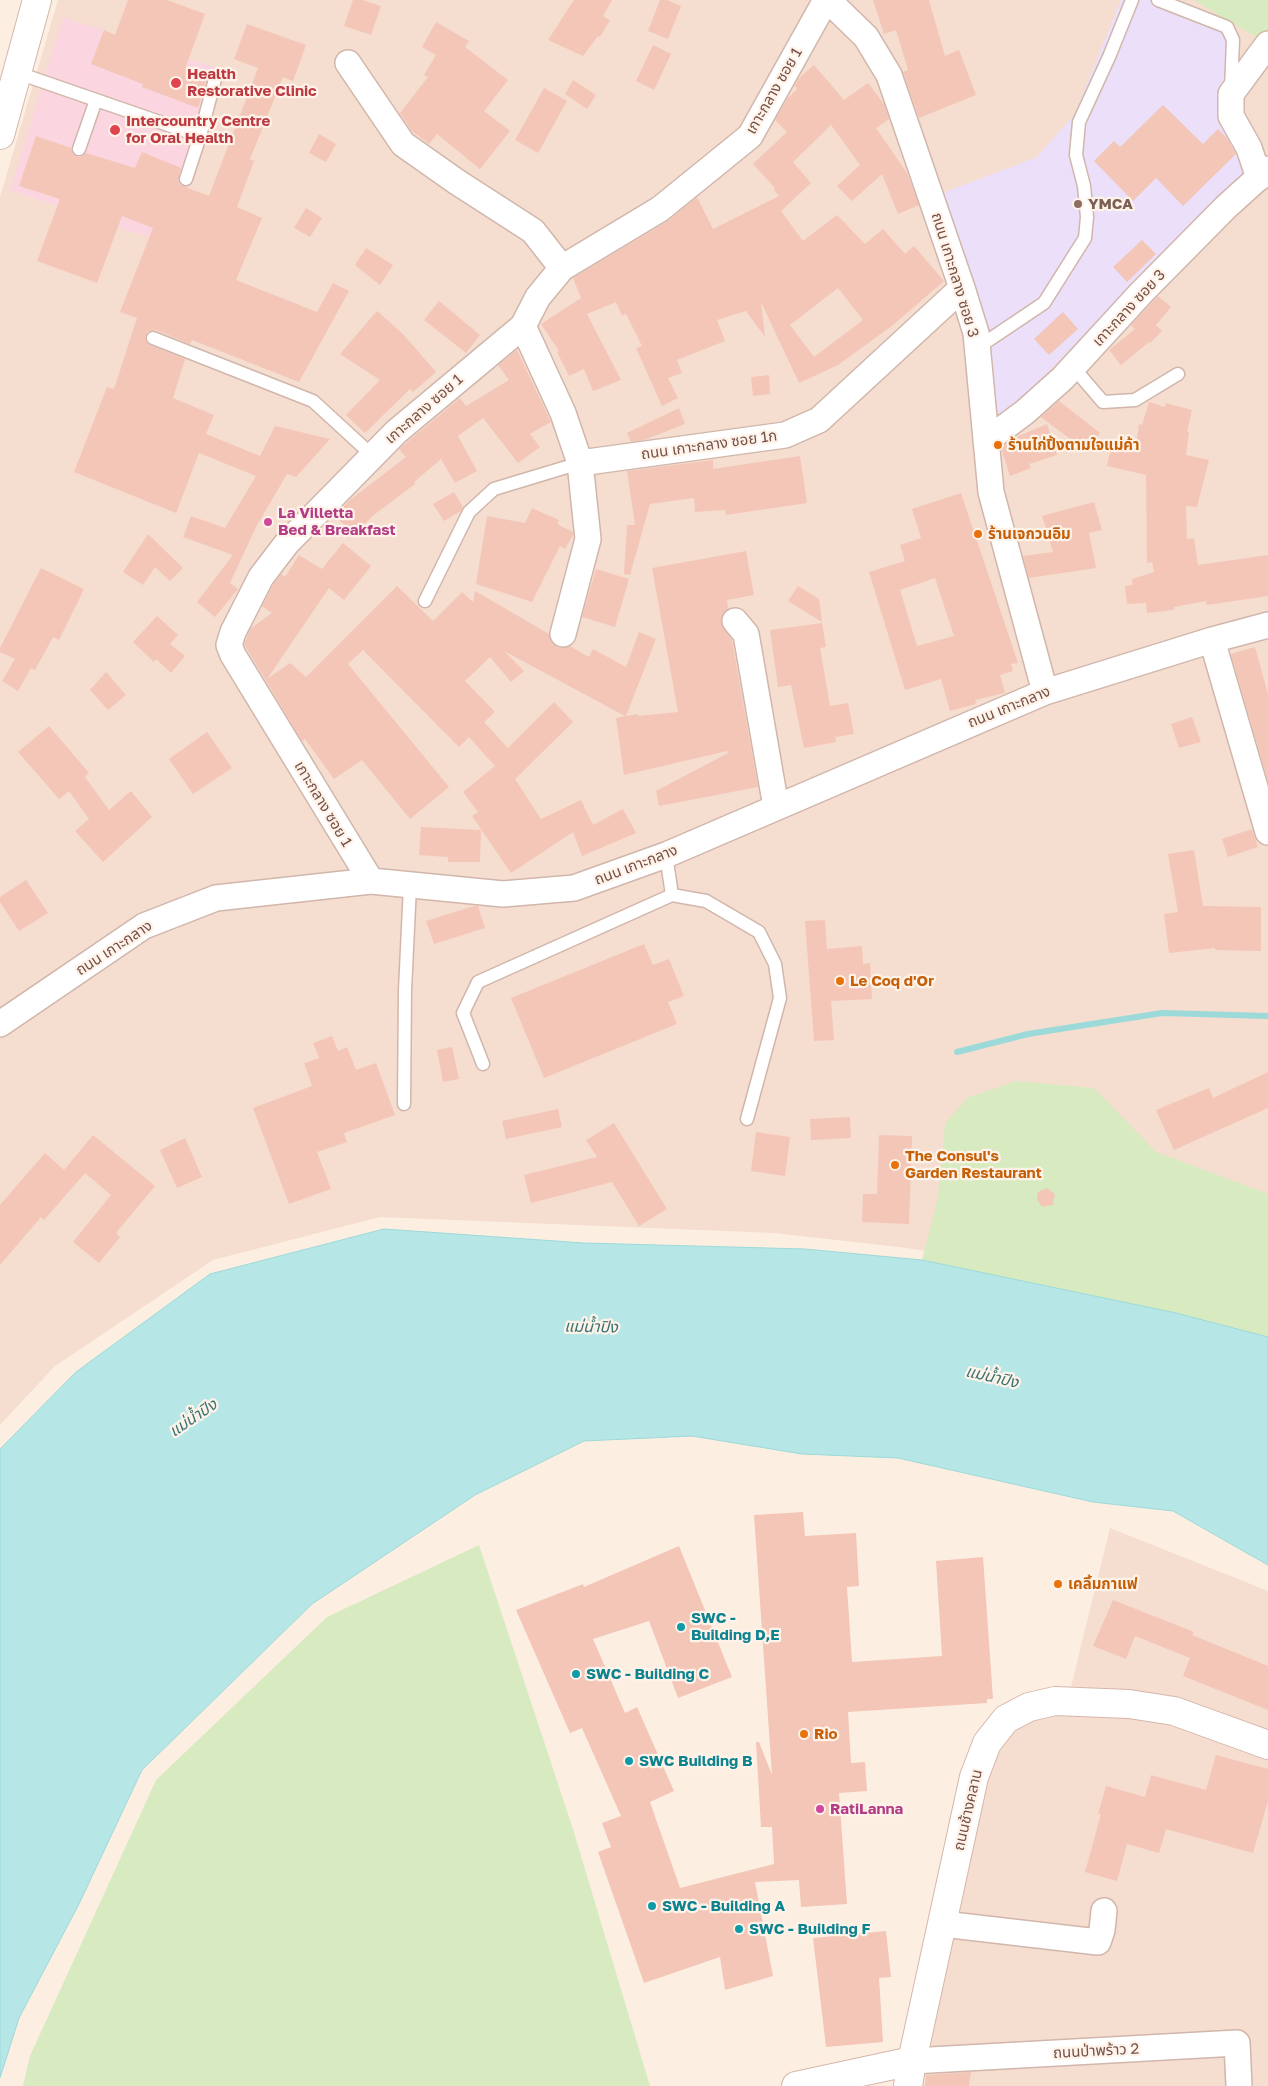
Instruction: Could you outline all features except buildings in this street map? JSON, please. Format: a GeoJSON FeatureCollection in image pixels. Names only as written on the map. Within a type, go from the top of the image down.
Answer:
{"type":"FeatureCollection","features":[{"type":"Feature","properties":{"kind":"street"},"geometry":{"type":"LineString","coordinates":[[0,136],[11,80],[37,0]]}},
{"type":"Feature","properties":{"kind":"street","name":"เกาะกลาง ซอย 1"},"geometry":{"type":"LineString","coordinates":[[371,881],[229,646],[233,632],[261,577],[287,543],[396,432],[523,326],[538,297],[562,268],[660,209],[750,136],[827,0]]}},
{"type":"Feature","properties":{"kind":"street","name":"ถนน เกาะกลาง ซอย 3"},"geometry":{"type":"LineString","coordinates":[[827,0],[866,37],[889,75],[962,288],[976,333],[991,492],[1044,692]]}},
{"type":"Feature","properties":{"kind":"street"},"geometry":{"type":"LineString","coordinates":[[1263,174],[1231,116],[1231,94],[1268,44]]}},
{"type":"Feature","properties":{"kind":"street"},"geometry":{"type":"LineString","coordinates":[[348,63],[403,144],[457,182],[533,231],[562,268]]}},
{"type":"Feature","properties":{"kind":"street","name":"เกาะกลาง ซอย 3"},"geometry":{"type":"LineString","coordinates":[[986,441],[1025,412],[1073,367],[1142,292],[1226,207],[1263,174]]}},
{"type":"Feature","properties":{"kind":"street","name":"ถนน เกาะกลาง ซอย 1ก"},"geometry":{"type":"LineString","coordinates":[[580,463],[785,434],[819,420],[962,288]]}},
{"type":"Feature","properties":{"kind":"street"},"geometry":{"type":"LineString","coordinates":[[523,326],[564,413],[580,463],[588,539],[563,634]]}},
{"type":"Feature","properties":{"kind":"street"},"geometry":{"type":"LineString","coordinates":[[735,621],[746,634],[776,807]]}},
{"type":"Feature","properties":{"kind":"street","name":"ถนน เกาะกลาง"},"geometry":{"type":"LineString","coordinates":[[0,1024],[144,926],[175,912],[216,898],[371,881],[503,894],[574,888],[666,855],[1044,692],[1212,640],[1268,625]]}},
{"type":"Feature","properties":{"kind":"street"},"geometry":{"type":"LineString","coordinates":[[1212,640],[1268,832]]}},
{"type":"Feature","properties":{"kind":"street","name":"ถนนช้างคลาน"},"geometry":{"type":"LineString","coordinates":[[910,2074],[974,1777],[987,1743],[1006,1719],[1029,1707],[1055,1701],[1129,1704],[1174,1711],[1268,1744]]}},
{"type":"Feature","properties":{"kind":"street"},"geometry":{"type":"LineString","coordinates":[[943,1924],[1098,1942],[1102,1930],[1104,1911]]}},
{"type":"Feature","properties":{"kind":"street","name":"ถนนป่าพร้าว 2"},"geometry":{"type":"LineString","coordinates":[[910,2074],[1237,2043],[1239,2086]]}},
{"type":"Feature","properties":{"kind":"street"},"geometry":{"type":"LineString","coordinates":[[796,2086],[910,2074]]}},
{"type":"Feature","properties":{"kind":"lane"},"geometry":{"type":"LineString","coordinates":[[977,348],[1044,303],[1085,238],[1087,217],[1084,186],[1076,155],[1079,122],[1109,57],[1132,0]]}},
{"type":"Feature","properties":{"kind":"lane"},"geometry":{"type":"LineString","coordinates":[[1158,0],[1227,27],[1233,40],[1231,94]]}},
{"type":"Feature","properties":{"kind":"lane"},"geometry":{"type":"LineString","coordinates":[[186,179],[215,79]]}},
{"type":"Feature","properties":{"kind":"lane"},"geometry":{"type":"LineString","coordinates":[[11,80],[96,100],[200,136]]}},
{"type":"Feature","properties":{"kind":"lane"},"geometry":{"type":"LineString","coordinates":[[78,149],[96,100]]}},
{"type":"Feature","properties":{"kind":"lane"},"geometry":{"type":"LineString","coordinates":[[153,338],[313,401],[372,456]]}},
{"type":"Feature","properties":{"kind":"lane"},"geometry":{"type":"LineString","coordinates":[[1073,367],[1102,402],[1135,400],[1178,374]]}},
{"type":"Feature","properties":{"kind":"lane"},"geometry":{"type":"LineString","coordinates":[[425,601],[470,512],[494,489],[580,463]]}},
{"type":"Feature","properties":{"kind":"lane"},"geometry":{"type":"LineString","coordinates":[[666,855],[672,895]]}},
{"type":"Feature","properties":{"kind":"lane"},"geometry":{"type":"LineString","coordinates":[[404,1104],[405,990],[410,886]]}},
{"type":"Feature","properties":{"kind":"lane"},"geometry":{"type":"LineString","coordinates":[[483,1064],[463,1013],[478,982],[672,895],[706,901],[759,932],[776,964],[780,998],[747,1119]]}},
{"type":"Feature","properties":{"kind":"shaded area"},"geometry":{"type":"Polygon","coordinates":[[[58,0],[1268,0],[1268,1309],[907,1248],[774,1233],[380,1217],[213,1260],[55,1366],[0,1425],[0,197],[58,0]]]}},
{"type":"Feature","properties":{"kind":"shaded area","name":"YMCA"},"geometry":{"type":"Polygon","coordinates":[[[1121,0],[1172,0],[1210,14],[1237,31],[1222,106],[1248,173],[1203,214],[1000,421],[990,368],[940,194],[1037,157],[1074,115],[1121,0]]]}},
{"type":"Feature","properties":{"kind":"shaded area","name":"Intercountry Centre for Oral Health"},"geometry":{"type":"Polygon","coordinates":[[[63,17],[223,70],[165,243],[10,190],[63,17]]]}},
{"type":"Feature","properties":{"kind":"shaded area"},"geometry":{"type":"Polygon","coordinates":[[[1110,1528],[1268,1591],[1268,2086],[918,2086],[991,1747],[1025,1714],[1066,1707],[1110,1528]]]}},
{"type":"Feature","properties":{"kind":"green space"},"geometry":{"type":"Polygon","coordinates":[[[1194,0],[1268,0],[1268,28],[1261,40],[1194,0]]]}},
{"type":"Feature","properties":{"kind":"green space"},"geometry":{"type":"Polygon","coordinates":[[[1016,1081],[1094,1088],[1156,1152],[1268,1194],[1268,1337],[1176,1313],[922,1260],[938,1197],[945,1124],[967,1098],[1016,1081]]]}},
{"type":"Feature","properties":{"kind":"green space"},"geometry":{"type":"Polygon","coordinates":[[[479,1545],[573,1829],[650,2086],[23,2086],[30,2056],[156,1780],[327,1617],[479,1545]]]}},
{"type":"Feature","properties":{"kind":"water","name":"แม่น้ำปิง"},"geometry":{"type":"Polygon","coordinates":[[[384,1229],[584,1243],[805,1249],[922,1260],[1176,1313],[1268,1337],[1268,1565],[1173,1511],[1093,1502],[898,1458],[802,1454],[692,1436],[584,1441],[475,1495],[312,1604],[142,1770],[79,1904],[19,2018],[0,2078],[0,1449],[76,1372],[210,1274],[384,1229]]]}},
{"type":"Feature","properties":{"kind":"waterway"},"geometry":{"type":"LineString","coordinates":[[957,1052],[1028,1034],[1162,1013],[1268,1016]]}},
{"type":"Feature","properties":{"kind":"place","name":"Health Restorative Clinic"},"geometry":{"type":"Point","coordinates":[176,83]}},
{"type":"Feature","properties":{"kind":"place","name":"Intercountry Centre for Oral Health"},"geometry":{"type":"Point","coordinates":[115,130]}},
{"type":"Feature","properties":{"kind":"place","name":"YMCA"},"geometry":{"type":"Point","coordinates":[1078,204]}},
{"type":"Feature","properties":{"kind":"place","name":"ร้านไก่ปิ้งตามใจแม่ค้า"},"geometry":{"type":"Point","coordinates":[998,445]}},
{"type":"Feature","properties":{"kind":"place","name":"La Villetta Bed & Breakfast"},"geometry":{"type":"Point","coordinates":[268,522]}},
{"type":"Feature","properties":{"kind":"place","name":"ร้านเจกวนอิม"},"geometry":{"type":"Point","coordinates":[978,534]}},
{"type":"Feature","properties":{"kind":"place","name":"Le Coq d'Or"},"geometry":{"type":"Point","coordinates":[840,981]}},
{"type":"Feature","properties":{"kind":"place","name":"The Consul's Garden Restaurant"},"geometry":{"type":"Point","coordinates":[895,1165]}},
{"type":"Feature","properties":{"kind":"place","name":"เคลิ้มกาแฟ"},"geometry":{"type":"Point","coordinates":[1058,1584]}},
{"type":"Feature","properties":{"kind":"place","name":"SWC - Building D,E"},"geometry":{"type":"Point","coordinates":[681,1627]}},
{"type":"Feature","properties":{"kind":"place","name":"SWC - Building C"},"geometry":{"type":"Point","coordinates":[576,1674]}},
{"type":"Feature","properties":{"kind":"place","name":"Rio"},"geometry":{"type":"Point","coordinates":[804,1734]}},
{"type":"Feature","properties":{"kind":"place","name":"SWC Building B"},"geometry":{"type":"Point","coordinates":[629,1761]}},
{"type":"Feature","properties":{"kind":"place","name":"RatiLanna"},"geometry":{"type":"Point","coordinates":[820,1809]}},
{"type":"Feature","properties":{"kind":"place","name":"SWC - Building A"},"geometry":{"type":"Point","coordinates":[652,1906]}},
{"type":"Feature","properties":{"kind":"place","name":"SWC - Building F"},"geometry":{"type":"Point","coordinates":[739,1929]}}]}
